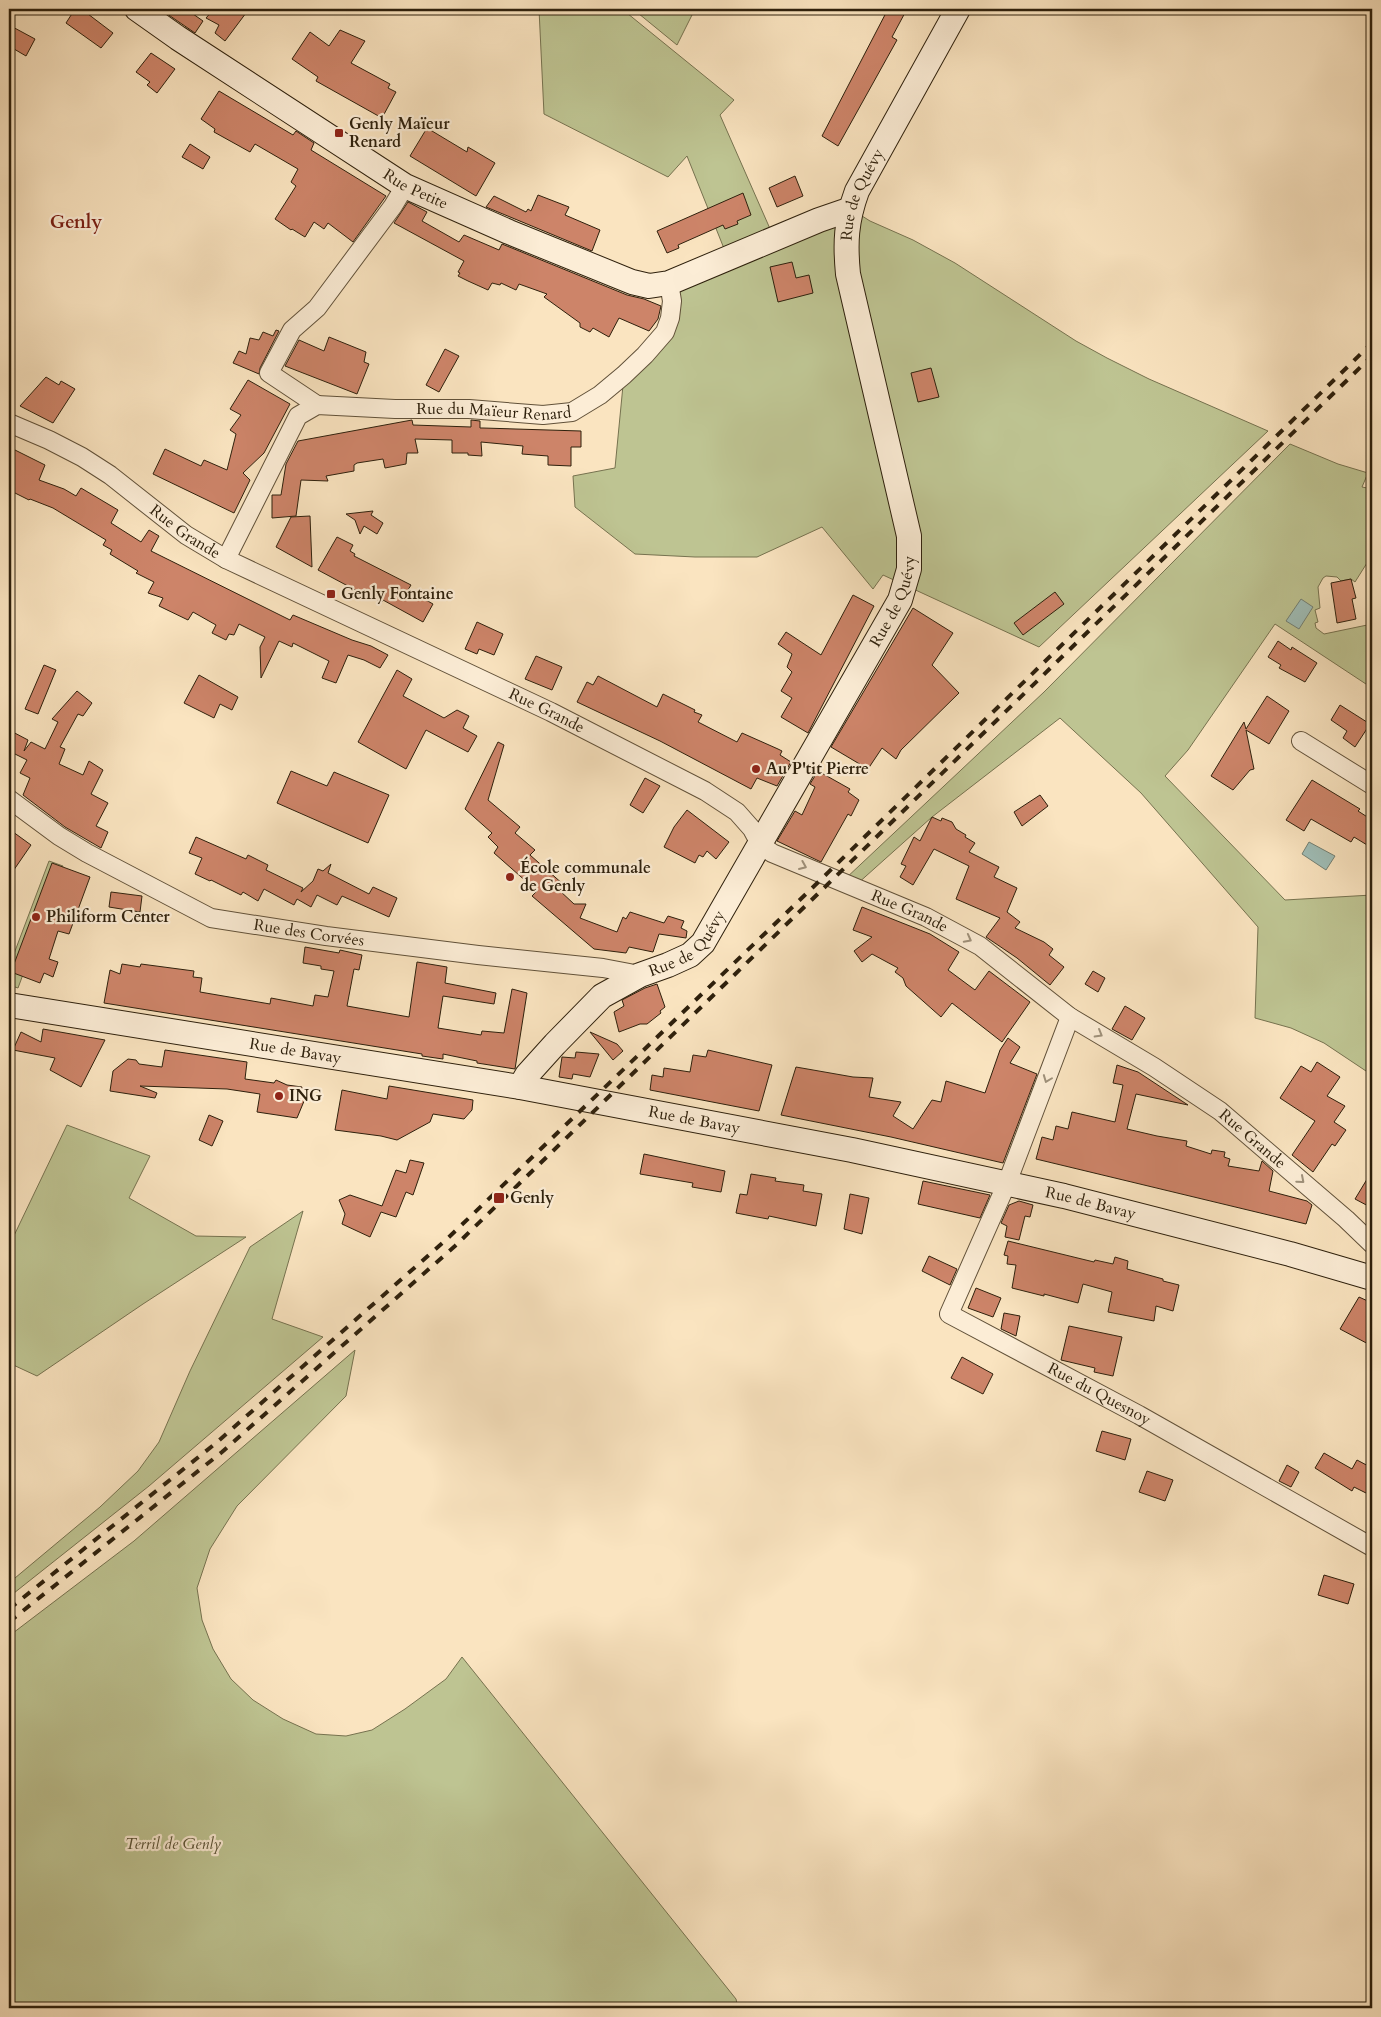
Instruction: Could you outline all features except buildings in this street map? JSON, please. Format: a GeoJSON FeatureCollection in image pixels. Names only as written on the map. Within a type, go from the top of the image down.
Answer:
{"type":"FeatureCollection","features":[{"type":"Feature","properties":{"kind":"main road","name":"Rue Petite"},"geometry":{"type":"LineString","coordinates":[[136,9],[405,186],[509,232],[632,282],[648,286],[668,283]]}},
{"type":"Feature","properties":{"kind":"main road","name":"Rue de Quévy"},"geometry":{"type":"LineString","coordinates":[[520,1087],[555,1044],[602,996],[640,975],[690,955],[703,942],[893,613],[905,585],[909,569],[910,552],[908,529],[848,274],[846,232],[850,209],[857,191],[958,9]]}},
{"type":"Feature","properties":{"kind":"main road"},"geometry":{"type":"LineString","coordinates":[[668,283],[850,209]]}},
{"type":"Feature","properties":{"kind":"main road","name":"Rue de Bavay"},"geometry":{"type":"LineString","coordinates":[[9,1005],[520,1087],[852,1150],[1007,1182],[1290,1254],[1372,1278]]}},
{"type":"Feature","properties":{"kind":"street"},"geometry":{"type":"LineString","coordinates":[[226,559],[298,416],[317,405],[269,373],[292,330],[317,308],[393,206],[405,186]]}},
{"type":"Feature","properties":{"kind":"street","name":"Rue du Maïeur Renard"},"geometry":{"type":"LineString","coordinates":[[317,405],[395,409],[468,409],[543,415],[572,412],[600,395],[624,375],[665,332],[670,318],[672,301],[668,283]]}},
{"type":"Feature","properties":{"kind":"street","name":"Rue Grande"},"geometry":{"type":"LineString","coordinates":[[9,423],[82,457],[110,475],[186,535],[226,559],[552,712],[705,791],[736,812],[752,829],[760,844],[772,853],[926,917],[980,946],[1070,1018],[1154,1067],[1220,1111],[1339,1213],[1372,1244]]}},
{"type":"Feature","properties":{"kind":"street"},"geometry":{"type":"LineString","coordinates":[[1301,741],[1372,785]]}},
{"type":"Feature","properties":{"kind":"street","name":"Rue des Corvées"},"geometry":{"type":"LineString","coordinates":[[9,799],[59,836],[211,918],[326,936],[603,968],[640,975]]}},
{"type":"Feature","properties":{"kind":"street"},"geometry":{"type":"LineString","coordinates":[[1007,1182],[1070,1018]]}},
{"type":"Feature","properties":{"kind":"street","name":"Rue du Quesnoy"},"geometry":{"type":"LineString","coordinates":[[1007,1182],[949,1314],[1147,1420],[1372,1547]]}},
{"type":"Feature","properties":{"kind":"green space"},"geometry":{"type":"Polygon","coordinates":[[[539,9],[622,9],[734,100],[720,115],[771,231],[725,251],[687,156],[668,177],[544,114],[539,9]]]}},
{"type":"Feature","properties":{"kind":"green space"},"geometry":{"type":"Polygon","coordinates":[[[633,9],[695,9],[677,45],[633,9]]]}},
{"type":"Feature","properties":{"kind":"green space"},"geometry":{"type":"Polygon","coordinates":[[[851,209],[870,221],[913,240],[955,263],[1076,341],[1107,358],[1149,379],[1268,431],[1039,647],[883,575],[873,589],[822,527],[757,557],[695,557],[635,554],[575,507],[573,476],[615,468],[624,375],[665,332],[669,283],[851,209]]]}},
{"type":"Feature","properties":{"kind":"green space"},"geometry":{"type":"Polygon","coordinates":[[[1290,444],[1338,464],[1368,473],[1362,487],[1372,489],[1372,555],[1355,582],[1351,579],[1341,581],[1337,577],[1326,576],[1323,578],[1318,587],[1320,608],[1315,610],[1318,622],[1315,623],[1316,628],[1324,634],[1372,624],[1372,653],[1370,656],[1372,658],[1372,688],[1275,624],[1188,750],[1165,776],[1285,900],[1372,895],[1372,1075],[1324,1043],[1291,1028],[1255,1018],[1258,927],[1141,793],[1060,718],[932,817],[856,885],[844,880],[1044,692],[1290,444]]]}},
{"type":"Feature","properties":{"kind":"green space","name":"Philiform Center"},"geometry":{"type":"Polygon","coordinates":[[[49,861],[63,866],[18,988],[9,985],[9,967],[49,861]]]}},
{"type":"Feature","properties":{"kind":"green space"},"geometry":{"type":"Polygon","coordinates":[[[67,1125],[150,1156],[129,1198],[196,1236],[246,1237],[37,1376],[9,1363],[9,1246],[67,1125]]]}},
{"type":"Feature","properties":{"kind":"green space"},"geometry":{"type":"Polygon","coordinates":[[[303,1211],[272,1319],[323,1337],[149,1486],[9,1597],[9,1583],[100,1507],[138,1471],[159,1442],[190,1371],[250,1247],[303,1211]]]}},
{"type":"Feature","properties":{"kind":"green space","name":"Terril de Genly"},"geometry":{"type":"Polygon","coordinates":[[[355,1350],[346,1396],[237,1506],[210,1549],[197,1588],[202,1620],[213,1649],[231,1679],[253,1700],[283,1719],[316,1734],[346,1736],[372,1730],[405,1709],[446,1679],[462,1657],[736,1999],[738,2008],[9,2008],[9,1636],[134,1541],[355,1350]]]}},
{"type":"Feature","properties":{"kind":"water"},"geometry":{"type":"Polygon","coordinates":[[[1301,599],[1313,607],[1299,629],[1286,621],[1301,599]]]}},
{"type":"Feature","properties":{"kind":"water"},"geometry":{"type":"Polygon","coordinates":[[[1309,842],[1335,856],[1326,870],[1302,854],[1309,842]]]}},
{"type":"Feature","properties":{"kind":"railway"},"geometry":{"type":"LineString","coordinates":[[9,1609],[216,1443],[447,1239],[807,893],[1372,343]]}},
{"type":"Feature","properties":{"kind":"railway"},"geometry":{"type":"LineString","coordinates":[[9,1622],[222,1452],[455,1246],[1372,356]]}},
{"type":"Feature","properties":{"kind":"place","name":"Genly Maïeur Renard"},"geometry":{"type":"Point","coordinates":[339,133]}},
{"type":"Feature","properties":{"kind":"place","name":"Genly Fontaine"},"geometry":{"type":"Point","coordinates":[331,594]}},
{"type":"Feature","properties":{"kind":"place","name":"Au P'tit Pierre"},"geometry":{"type":"Point","coordinates":[756,769]}},
{"type":"Feature","properties":{"kind":"place","name":"École communale de Genly"},"geometry":{"type":"Point","coordinates":[510,877]}},
{"type":"Feature","properties":{"kind":"place","name":"Philiform Center"},"geometry":{"type":"Point","coordinates":[36,917]}},
{"type":"Feature","properties":{"kind":"place","name":"ING"},"geometry":{"type":"Point","coordinates":[279,1096]}},
{"type":"Feature","properties":{"kind":"place","name":"Genly"},"geometry":{"type":"Point","coordinates":[499,1198]}},
{"type":"Feature","properties":{"kind":"district","name":"Genly"},"geometry":{"type":"Point","coordinates":[76,222]}}]}
